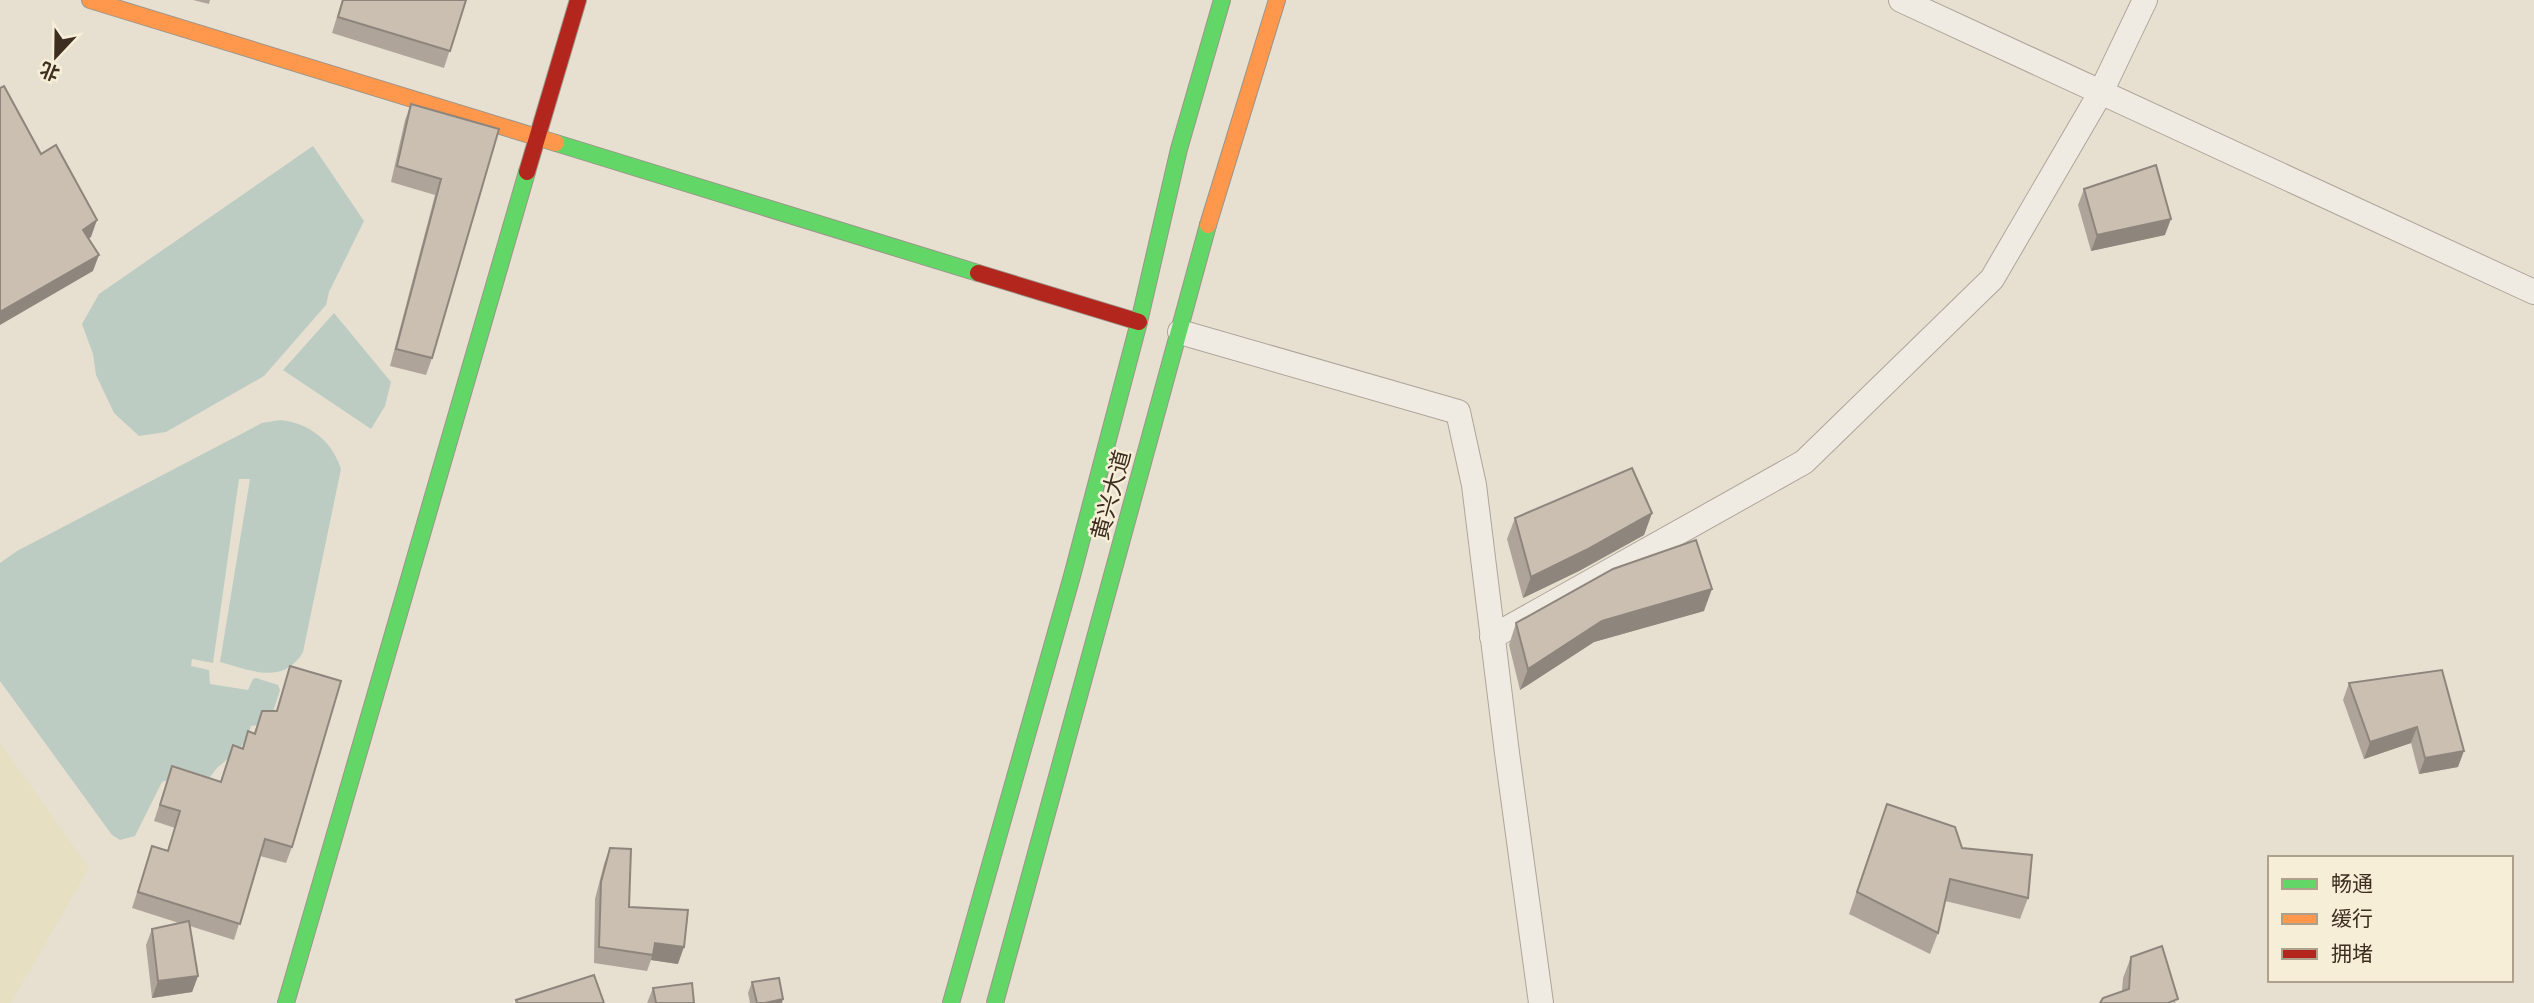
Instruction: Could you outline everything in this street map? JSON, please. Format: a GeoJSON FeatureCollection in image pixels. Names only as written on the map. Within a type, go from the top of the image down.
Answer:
{"type":"FeatureCollection","features":[{"type":"Feature","properties":{"kind":"main road"},"geometry":{"type":"LineString","coordinates":[[90,0],[1139,322]]}},
{"type":"Feature","properties":{"kind":"main road"},"geometry":{"type":"LineString","coordinates":[[286,1003],[578,0]]}},
{"type":"Feature","properties":{"kind":"main road","name":"黄兴大道"},"geometry":{"type":"LineString","coordinates":[[951,1003],[1072,576],[1139,322],[1179,149],[1222,0]]}},
{"type":"Feature","properties":{"kind":"main road","name":"黄兴大道"},"geometry":{"type":"LineString","coordinates":[[995,1003],[1214,201],[1277,0]]}},
{"type":"Feature","properties":{"kind":"street"},"geometry":{"type":"LineString","coordinates":[[1901,0],[2534,292]]}},
{"type":"Feature","properties":{"kind":"street"},"geometry":{"type":"LineString","coordinates":[[1492,637],[1804,462],[1992,279],[2101,92],[2145,0]]}},
{"type":"Feature","properties":{"kind":"street"},"geometry":{"type":"LineString","coordinates":[[1180,332],[1458,412],[1474,485],[1541,1003]]}},
{"type":"Feature","properties":{"kind":"shaded area"},"geometry":{"type":"Polygon","coordinates":[[[313,146],[364,221],[329,292],[326,305],[264,376],[166,432],[139,436],[114,413],[96,375],[93,354],[82,324],[99,294],[313,146]]]}},
{"type":"Feature","properties":{"kind":"shaded area"},"geometry":{"type":"Polygon","coordinates":[[[334,313],[391,382],[385,406],[371,429],[283,370],[334,313]]]}},
{"type":"Feature","properties":{"kind":"shaded area"},"geometry":{"type":"Polygon","coordinates":[[[280,420],[301,425],[318,435],[332,450],[341,469],[303,652],[295,663],[276,672],[266,673],[220,662],[250,479],[239,479],[213,663],[192,659],[191,666],[209,670],[210,684],[248,690],[256,678],[278,685],[280,690],[271,718],[263,724],[251,726],[246,741],[217,768],[203,786],[170,779],[162,782],[135,836],[120,840],[112,835],[0,681],[0,563],[17,551],[262,423],[280,420]]]}},
{"type":"Feature","properties":{"kind":"shaded area"},"geometry":{"type":"Polygon","coordinates":[[[0,743],[89,868],[11,1003],[0,1003],[0,743]]]}},
{"type":"Feature","properties":{"kind":"building"},"geometry":{"type":"Polygon","coordinates":[[[343,0],[466,0],[450,51],[338,17],[343,0]]]}},
{"type":"Feature","properties":{"kind":"building"},"geometry":{"type":"Polygon","coordinates":[[[4,86],[41,154],[56,145],[97,220],[83,230],[99,255],[0,312],[0,88],[4,86]]]}},
{"type":"Feature","properties":{"kind":"building"},"geometry":{"type":"Polygon","coordinates":[[[411,104],[499,129],[432,358],[396,349],[441,179],[397,166],[411,104]]]}},
{"type":"Feature","properties":{"kind":"building"},"geometry":{"type":"Polygon","coordinates":[[[2156,165],[2171,219],[2097,235],[2084,189],[2156,165]]]}},
{"type":"Feature","properties":{"kind":"building"},"geometry":{"type":"Polygon","coordinates":[[[1632,468],[1652,513],[1531,577],[1515,518],[1632,468]]]}},
{"type":"Feature","properties":{"kind":"building"},"geometry":{"type":"Polygon","coordinates":[[[1696,540],[1712,589],[1602,621],[1528,669],[1516,623],[1613,569],[1696,540]]]}},
{"type":"Feature","properties":{"kind":"building"},"geometry":{"type":"Polygon","coordinates":[[[290,666],[341,681],[292,847],[265,839],[240,924],[138,892],[152,846],[168,851],[180,811],[160,805],[172,766],[221,782],[233,745],[243,749],[248,731],[255,734],[262,711],[277,711],[290,666]]]}},
{"type":"Feature","properties":{"kind":"building"},"geometry":{"type":"Polygon","coordinates":[[[2442,670],[2464,751],[2425,758],[2417,727],[2370,742],[2349,683],[2442,670]]]}},
{"type":"Feature","properties":{"kind":"building"},"geometry":{"type":"Polygon","coordinates":[[[1887,804],[1955,827],[1962,848],[2032,855],[2028,898],[1950,879],[1938,933],[1857,892],[1887,804]]]}},
{"type":"Feature","properties":{"kind":"building"},"geometry":{"type":"Polygon","coordinates":[[[610,848],[631,849],[629,907],[688,910],[684,947],[655,943],[653,955],[599,947],[601,882],[610,848]]]}},
{"type":"Feature","properties":{"kind":"building"},"geometry":{"type":"Polygon","coordinates":[[[189,921],[198,976],[158,981],[152,929],[189,921]]]}},
{"type":"Feature","properties":{"kind":"building"},"geometry":{"type":"Polygon","coordinates":[[[2162,946],[2178,999],[2168,1003],[2100,1003],[2103,998],[2129,989],[2131,957],[2162,946]]]}},
{"type":"Feature","properties":{"kind":"building"},"geometry":{"type":"Polygon","coordinates":[[[594,975],[604,1003],[517,1003],[516,1000],[594,975]]]}},
{"type":"Feature","properties":{"kind":"building"},"geometry":{"type":"Polygon","coordinates":[[[779,978],[783,999],[757,1003],[752,982],[779,978]]]}},
{"type":"Feature","properties":{"kind":"building"},"geometry":{"type":"Polygon","coordinates":[[[692,983],[694,1003],[656,1003],[653,988],[692,983]]]}},
{"type":"Feature","properties":{"kind":"traffic: fast"},"geometry":{"type":"LineString","coordinates":[[951,1003],[1072,576],[1139,322],[1179,149],[1222,0]]}},
{"type":"Feature","properties":{"kind":"traffic: fast"},"geometry":{"type":"LineString","coordinates":[[556,143],[978,273]]}},
{"type":"Feature","properties":{"kind":"traffic: fast"},"geometry":{"type":"LineString","coordinates":[[286,1003],[527,172]]}},
{"type":"Feature","properties":{"kind":"traffic: fast"},"geometry":{"type":"LineString","coordinates":[[995,1003],[1208,225]]}},
{"type":"Feature","properties":{"kind":"traffic: slow"},"geometry":{"type":"LineString","coordinates":[[90,0],[556,143]]}},
{"type":"Feature","properties":{"kind":"traffic: slow"},"geometry":{"type":"LineString","coordinates":[[1208,225],[1277,0]]}},
{"type":"Feature","properties":{"kind":"traffic: jam"},"geometry":{"type":"LineString","coordinates":[[527,172],[578,0]]}},
{"type":"Feature","properties":{"kind":"traffic: jam"},"geometry":{"type":"LineString","coordinates":[[978,273],[1139,322]]}}]}
